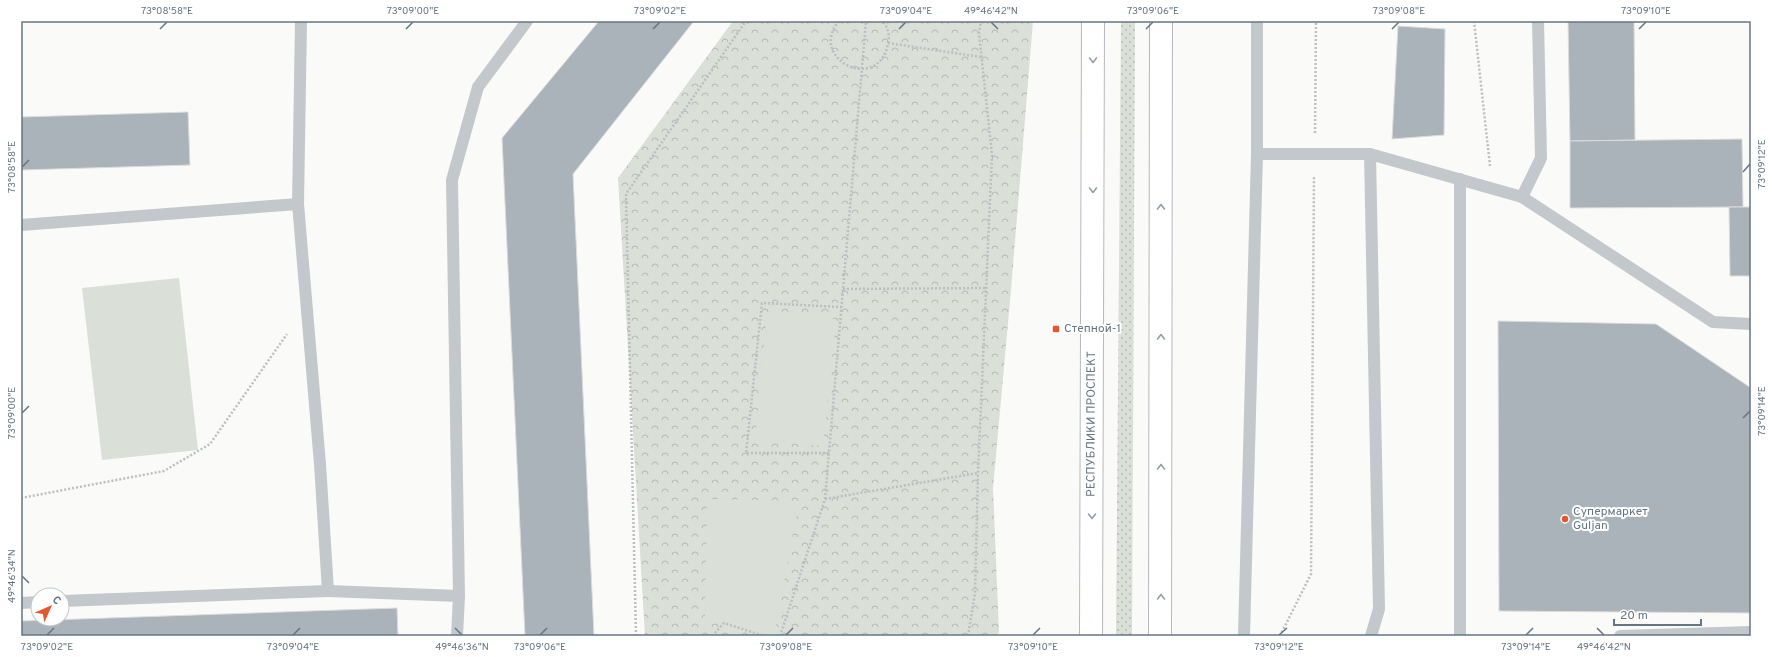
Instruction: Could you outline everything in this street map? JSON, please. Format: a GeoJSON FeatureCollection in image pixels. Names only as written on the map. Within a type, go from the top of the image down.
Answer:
{"type":"FeatureCollection","features":[{"type":"Feature","properties":{"kind":"highway","name":"РЕСПУБЛИКИ ПРОСПЕКТ"},"geometry":{"type":"LineString","coordinates":[[1091,636],[1093,21]]}},
{"type":"Feature","properties":{"kind":"highway"},"geometry":{"type":"LineString","coordinates":[[1160,636],[1161,21]]}},
{"type":"Feature","properties":{"kind":"lane"},"geometry":{"type":"LineString","coordinates":[[301,21],[298,204],[320,464],[328,591]]}},
{"type":"Feature","properties":{"kind":"lane"},"geometry":{"type":"LineString","coordinates":[[457,636],[459,596],[452,180],[478,87],[527,21]]}},
{"type":"Feature","properties":{"kind":"lane"},"geometry":{"type":"LineString","coordinates":[[1244,636],[1257,154],[1257,21]]}},
{"type":"Feature","properties":{"kind":"lane"},"geometry":{"type":"LineString","coordinates":[[1522,197],[1541,158],[1538,21]]}},
{"type":"Feature","properties":{"kind":"lane"},"geometry":{"type":"LineString","coordinates":[[1257,154],[1370,154],[1522,197],[1713,322],[1751,324]]}},
{"type":"Feature","properties":{"kind":"lane"},"geometry":{"type":"LineString","coordinates":[[1370,154],[1379,610],[1371,636]]}},
{"type":"Feature","properties":{"kind":"lane"},"geometry":{"type":"LineString","coordinates":[[1460,179],[1460,636]]}},
{"type":"Feature","properties":{"kind":"lane"},"geometry":{"type":"LineString","coordinates":[[21,225],[298,204]]}},
{"type":"Feature","properties":{"kind":"lane"},"geometry":{"type":"LineString","coordinates":[[70,601],[328,591],[459,596]]}},
{"type":"Feature","properties":{"kind":"lane"},"geometry":{"type":"LineString","coordinates":[[1620,636],[1751,632]]}},
{"type":"Feature","properties":{"kind":"path"},"geometry":{"type":"LineString","coordinates":[[636,636],[626,194],[746,21]]}},
{"type":"Feature","properties":{"kind":"path"},"geometry":{"type":"LineString","coordinates":[[839,21],[833,27],[830,42],[835,56],[847,66],[862,69],[877,64],[886,53],[890,37],[882,21]]}},
{"type":"Feature","properties":{"kind":"path"},"geometry":{"type":"LineString","coordinates":[[780,636],[825,499],[866,21]]}},
{"type":"Feature","properties":{"kind":"path"},"geometry":{"type":"LineString","coordinates":[[968,636],[975,593],[978,473],[992,154],[979,33],[981,21]]}},
{"type":"Feature","properties":{"kind":"path"},"geometry":{"type":"LineString","coordinates":[[1280,636],[1311,574],[1316,21]]}},
{"type":"Feature","properties":{"kind":"path"},"geometry":{"type":"LineString","coordinates":[[1474,21],[1492,189]]}},
{"type":"Feature","properties":{"kind":"path"},"geometry":{"type":"LineString","coordinates":[[888,43],[981,57]]}},
{"type":"Feature","properties":{"kind":"path"},"geometry":{"type":"LineString","coordinates":[[843,289],[986,288]]}},
{"type":"Feature","properties":{"kind":"path"},"geometry":{"type":"LineString","coordinates":[[829,453],[746,453],[762,303],[841,307]]}},
{"type":"Feature","properties":{"kind":"path"},"geometry":{"type":"LineString","coordinates":[[21,498],[164,471],[210,444],[307,306]]}},
{"type":"Feature","properties":{"kind":"path"},"geometry":{"type":"LineString","coordinates":[[825,499],[978,473]]}},
{"type":"Feature","properties":{"kind":"path"},"geometry":{"type":"LineString","coordinates":[[712,636],[724,623],[764,636]]}},
{"type":"Feature","properties":{"kind":"green space"},"geometry":{"type":"Polygon","coordinates":[[[733,21],[1033,21],[993,488],[999,632],[997,636],[645,636],[618,178],[733,21]]]}},
{"type":"Feature","properties":{"kind":"green space"},"geometry":{"type":"Polygon","coordinates":[[[1121,21],[1135,21],[1132,636],[1116,636],[1121,21]]]}},
{"type":"Feature","properties":{"kind":"green space"},"geometry":{"type":"Polygon","coordinates":[[[179,278],[198,450],[102,460],[82,288],[179,278]]]}},
{"type":"Feature","properties":{"kind":"green space"},"geometry":{"type":"Polygon","coordinates":[[[767,312],[836,319],[823,446],[755,440],[767,312]]]}},
{"type":"Feature","properties":{"kind":"green space"},"geometry":{"type":"Polygon","coordinates":[[[707,499],[799,501],[774,636],[705,621],[707,499]]]}},
{"type":"Feature","properties":{"kind":"building"},"geometry":{"type":"Polygon","coordinates":[[[599,21],[694,21],[573,174],[594,636],[525,636],[502,138],[599,21]]]}},
{"type":"Feature","properties":{"kind":"building"},"geometry":{"type":"Polygon","coordinates":[[[1568,21],[1634,21],[1635,140],[1570,141],[1568,21]]]}},
{"type":"Feature","properties":{"kind":"building"},"geometry":{"type":"Polygon","coordinates":[[[1398,26],[1445,29],[1444,135],[1392,139],[1398,26]]]}},
{"type":"Feature","properties":{"kind":"building"},"geometry":{"type":"Polygon","coordinates":[[[188,112],[190,165],[21,170],[21,117],[188,112]]]}},
{"type":"Feature","properties":{"kind":"building"},"geometry":{"type":"Polygon","coordinates":[[[1742,139],[1743,207],[1570,208],[1570,141],[1742,139]]]}},
{"type":"Feature","properties":{"kind":"building"},"geometry":{"type":"Polygon","coordinates":[[[1729,207],[1751,207],[1751,276],[1730,276],[1729,207]]]}},
{"type":"Feature","properties":{"kind":"building"},"geometry":{"type":"Polygon","coordinates":[[[1498,321],[1656,324],[1751,388],[1751,613],[1499,611],[1498,321]]]}},
{"type":"Feature","properties":{"kind":"building"},"geometry":{"type":"Polygon","coordinates":[[[397,608],[398,636],[21,636],[21,621],[30,621],[30,627],[70,627],[70,619],[397,608]]]}},
{"type":"Feature","properties":{"kind":"place","name":"Степной-1"},"geometry":{"type":"Point","coordinates":[1056,329]}},
{"type":"Feature","properties":{"kind":"place","name":"Супермаркет Guljan"},"geometry":{"type":"Point","coordinates":[1565,519]}}]}
